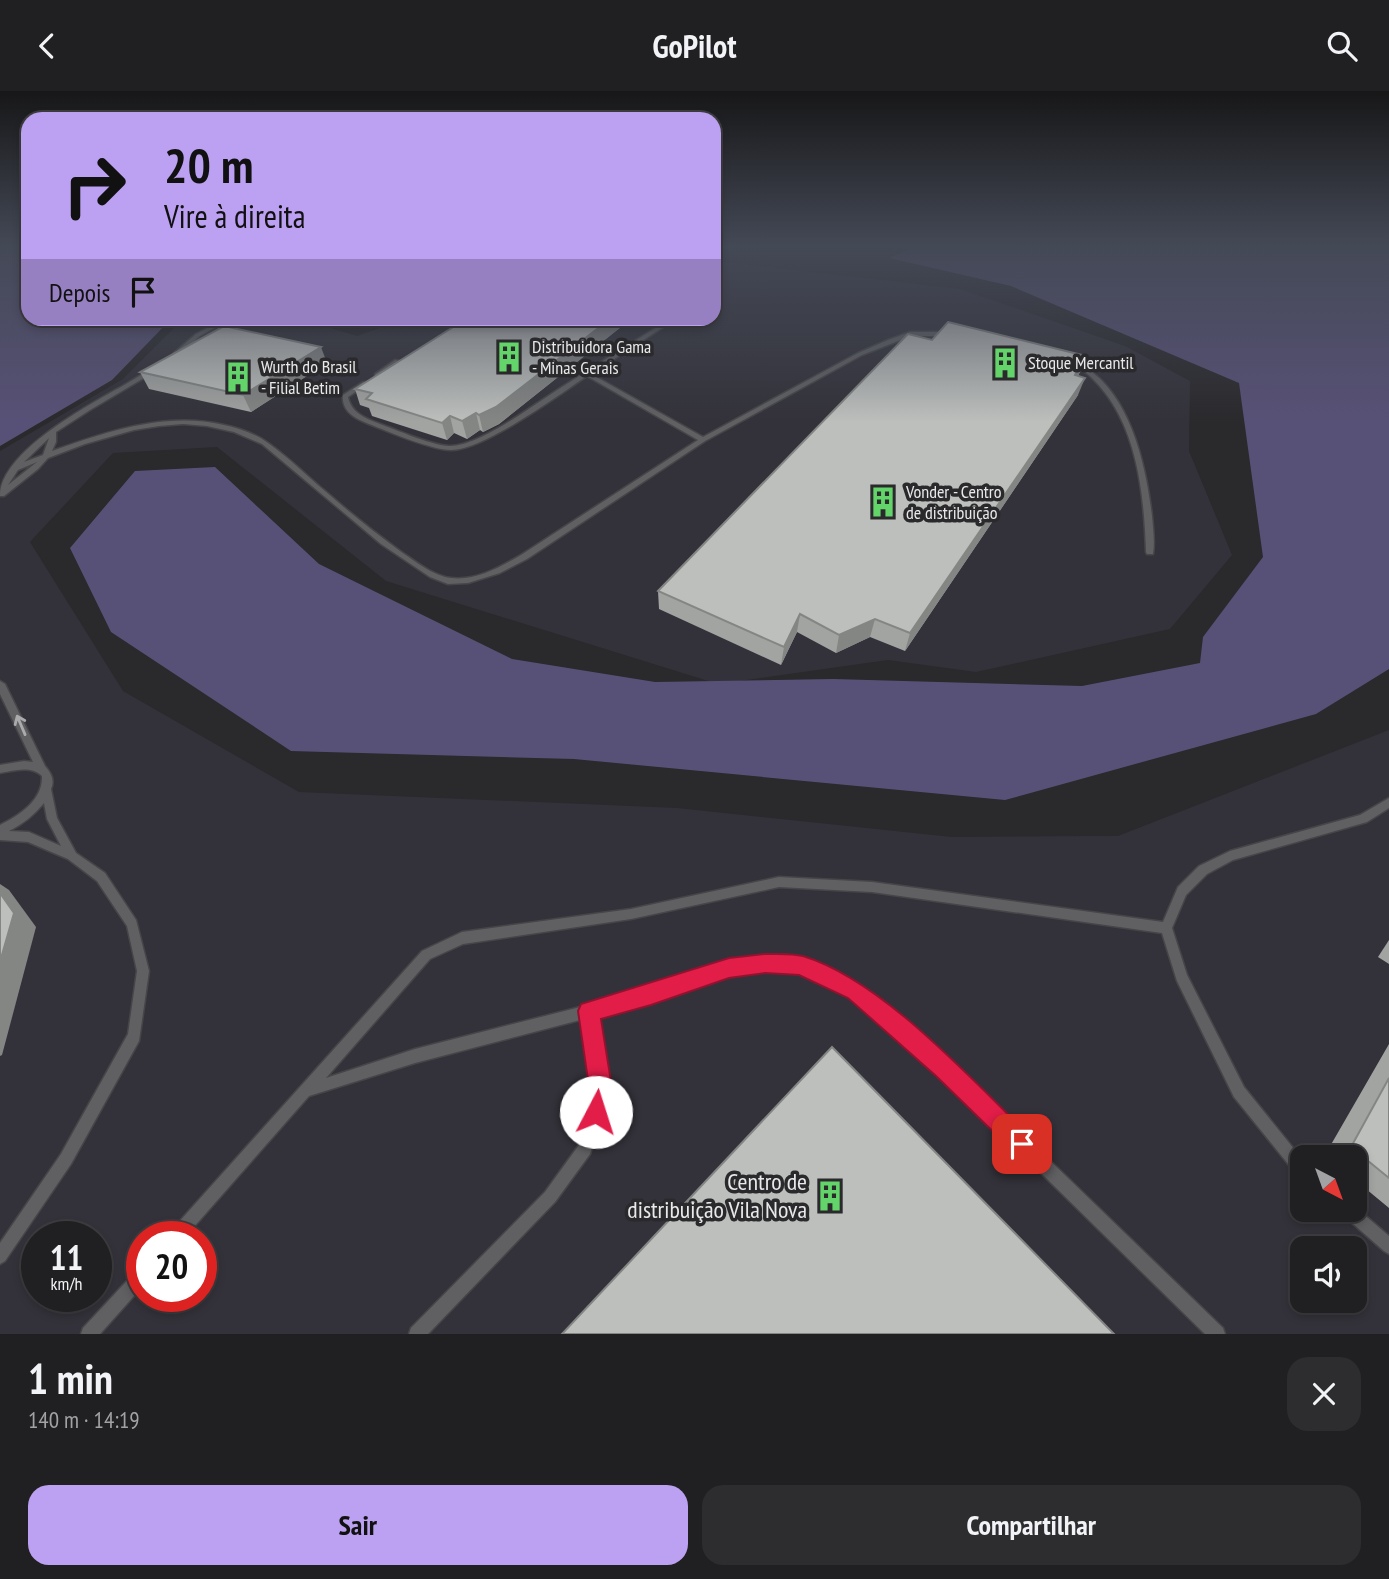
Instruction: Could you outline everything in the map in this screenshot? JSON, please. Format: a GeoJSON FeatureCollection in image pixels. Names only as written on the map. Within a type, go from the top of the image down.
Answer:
{"type":"FeatureCollection","features":[{"type":"Feature","properties":{"kind":"lane"},"geometry":{"type":"LineString","coordinates":[[169,359],[198,335],[215,326]]}},
{"type":"Feature","properties":{"kind":"lane"},"geometry":{"type":"LineString","coordinates":[[397,361],[345,396],[346,405],[353,414],[366,421],[449,448],[479,440],[496,431],[662,326]]}},
{"type":"Feature","properties":{"kind":"lane"},"geometry":{"type":"LineString","coordinates":[[13,469],[123,432],[166,424],[206,423],[241,431],[264,443],[411,562],[445,581],[470,579],[489,574],[524,557],[703,440],[860,354],[910,334],[956,334]]}},
{"type":"Feature","properties":{"kind":"lane"},"geometry":{"type":"LineString","coordinates":[[1061,358],[1094,375],[1127,423],[1140,463],[1150,517],[1150,552]]}},
{"type":"Feature","properties":{"kind":"lane"},"geometry":{"type":"LineString","coordinates":[[0,493],[13,469],[53,431],[79,412],[158,366]]}},
{"type":"Feature","properties":{"kind":"lane"},"geometry":{"type":"LineString","coordinates":[[587,374],[703,440]]}},
{"type":"Feature","properties":{"kind":"lane"},"geometry":{"type":"LineString","coordinates":[[0,493],[49,455],[54,446],[53,431]]}},
{"type":"Feature","properties":{"kind":"lane"},"geometry":{"type":"LineString","coordinates":[[35,467],[123,432]]}},
{"type":"Feature","properties":{"kind":"lane"},"geometry":{"type":"LineString","coordinates":[[0,684],[40,767],[46,773],[52,819],[72,856]]}},
{"type":"Feature","properties":{"kind":"lane"},"geometry":{"type":"LineString","coordinates":[[0,769],[16,765],[40,767]]}},
{"type":"Feature","properties":{"kind":"lane"},"geometry":{"type":"LineString","coordinates":[[0,832],[31,812],[47,792]]}},
{"type":"Feature","properties":{"kind":"lane"},"geometry":{"type":"LineString","coordinates":[[1290,1155],[1239,1092],[1181,977],[1166,928],[1182,891],[1203,870],[1230,856],[1363,819],[1389,802]]}},
{"type":"Feature","properties":{"kind":"lane"},"geometry":{"type":"LineString","coordinates":[[0,832],[29,837],[72,856],[101,877],[132,924],[143,971],[134,1036],[66,1159],[0,1256]]}},
{"type":"Feature","properties":{"kind":"lane"},"geometry":{"type":"LineString","coordinates":[[189,1221],[426,955],[462,938],[631,914],[779,882],[872,887],[1166,928]]}},
{"type":"Feature","properties":{"kind":"lane"},"geometry":{"type":"LineString","coordinates":[[304,1091],[415,1056],[651,995],[729,968],[765,964],[800,965],[856,991],[944,1068],[1217,1334]]}},
{"type":"Feature","properties":{"kind":"lane"},"geometry":{"type":"LineString","coordinates":[[417,1334],[550,1196],[585,1149],[602,1094],[589,1011]]}},
{"type":"Feature","properties":{"kind":"lane"},"geometry":{"type":"LineString","coordinates":[[1361,1222],[1389,1246]]}},
{"type":"Feature","properties":{"kind":"lane"},"geometry":{"type":"LineString","coordinates":[[89,1334],[126,1293]]}},
{"type":"Feature","properties":{"kind":"shaded area"},"geometry":{"type":"Polygon","coordinates":[[[0,306],[21,306],[21,326],[164,326],[112,380],[0,446],[0,306]]]}},
{"type":"Feature","properties":{"kind":"shaded area"},"geometry":{"type":"Polygon","coordinates":[[[721,306],[1009,306],[1125,346],[1190,381],[1189,451],[1232,555],[1170,629],[976,672],[888,660],[718,684],[386,581],[217,447],[113,453],[30,542],[123,691],[299,792],[677,808],[952,837],[1118,836],[1389,730],[1389,1334],[0,1334],[0,451],[123,379],[176,326],[325,326],[357,336],[385,326],[721,326],[721,306]]]}},
{"type":"Feature","properties":{"kind":"shaded area"},"geometry":{"type":"Polygon","coordinates":[[[1058,306],[1389,306],[1389,669],[1316,714],[1005,800],[574,759],[291,751],[111,632],[70,548],[135,471],[215,467],[319,564],[512,659],[655,682],[833,679],[1082,686],[1200,663],[1203,637],[1263,557],[1239,383],[1058,306]]]}},
{"type":"Feature","properties":{"kind":"building","name":"Vonder - Centro de distribuição"},"geometry":{"type":"Polygon","coordinates":[[[948,322],[1086,356],[1075,375],[1085,378],[910,633],[875,619],[839,635],[800,614],[784,647],[658,591],[908,334],[932,340],[948,322]]]}},
{"type":"Feature","properties":{"kind":"building"},"geometry":{"type":"Polygon","coordinates":[[[224,326],[321,347],[243,395],[140,372],[224,326]]]}},
{"type":"Feature","properties":{"kind":"building","name":"Distribuidora Gama - Minas Gerais"},"geometry":{"type":"Polygon","coordinates":[[[455,326],[601,326],[496,407],[462,421],[450,416],[442,423],[366,399],[372,393],[355,389],[455,326]]]}},
{"type":"Feature","properties":{"kind":"building"},"geometry":{"type":"Polygon","coordinates":[[[0,893],[14,913],[0,962],[0,893]]]}},
{"type":"Feature","properties":{"kind":"building","name":"Centro de distribuição Vila Nova"},"geometry":{"type":"Polygon","coordinates":[[[832,1047],[1114,1334],[562,1334],[832,1047]]]}},
{"type":"Feature","properties":{"kind":"building"},"geometry":{"type":"Polygon","coordinates":[[[1389,1078],[1389,1178],[1367,1160],[1367,1145],[1352,1145],[1389,1078]]]}},
{"type":"Feature","properties":{"kind":"place","name":"Distribuidora Gama - Minas Gerais"},"geometry":{"type":"Point","coordinates":[509,357]}},
{"type":"Feature","properties":{"kind":"place","name":"Stoque Mercantil"},"geometry":{"type":"Point","coordinates":[1005,363]}},
{"type":"Feature","properties":{"kind":"place","name":"Wurth do Brasil - Filial Betim"},"geometry":{"type":"Point","coordinates":[238,377]}},
{"type":"Feature","properties":{"kind":"place","name":"Vonder - Centro de distribuição"},"geometry":{"type":"Point","coordinates":[883,502]}},
{"type":"Feature","properties":{"kind":"place","name":"Centro de distribuição Vila Nova"},"geometry":{"type":"Point","coordinates":[830,1196]}},
{"type":"Feature","properties":{"kind":"route"},"geometry":{"type":"LineString","coordinates":[[596,1112],[602,1094],[589,1011],[651,995],[729,968],[765,964],[800,965],[856,991],[944,1068],[1022,1144]]}}]}
